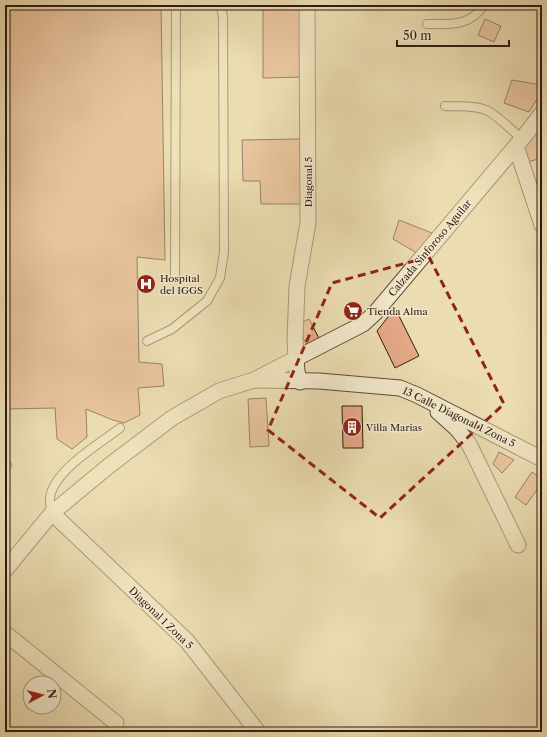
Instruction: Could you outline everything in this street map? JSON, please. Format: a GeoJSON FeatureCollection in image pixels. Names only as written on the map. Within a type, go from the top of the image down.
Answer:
{"type":"FeatureCollection","features":[{"type":"Feature","properties":{"kind":"street","name":"Diagonal 5"},"geometry":{"type":"LineString","coordinates":[[300,382],[297,372],[295,340],[297,286],[308,223],[307,5]]}},
{"type":"Feature","properties":{"kind":"street","name":"Calzada Sinforoso Aguilar"},"geometry":{"type":"LineString","coordinates":[[254,380],[363,324],[519,143],[542,112]]}},
{"type":"Feature","properties":{"kind":"street"},"geometry":{"type":"LineString","coordinates":[[519,143],[542,225]]}},
{"type":"Feature","properties":{"kind":"street"},"geometry":{"type":"LineString","coordinates":[[5,570],[52,514],[110,465],[172,418],[219,391],[254,380]]}},
{"type":"Feature","properties":{"kind":"street","name":"13 Calle Diagonal 1 Zona 5"},"geometry":{"type":"LineString","coordinates":[[254,380],[300,382],[319,381],[400,388],[417,395],[542,459]]}},
{"type":"Feature","properties":{"kind":"street"},"geometry":{"type":"LineString","coordinates":[[417,395],[457,429],[470,444],[518,545]]}},
{"type":"Feature","properties":{"kind":"street","name":"Diagonal 1 Zona 5"},"geometry":{"type":"LineString","coordinates":[[52,514],[187,642],[258,732]]}},
{"type":"Feature","properties":{"kind":"street"},"geometry":{"type":"LineString","coordinates":[[5,633],[116,723]]}},
{"type":"Feature","properties":{"kind":"lane"},"geometry":{"type":"LineString","coordinates":[[175,275],[176,5]]}},
{"type":"Feature","properties":{"kind":"lane"},"geometry":{"type":"LineString","coordinates":[[146,341],[172,329],[208,301],[220,278],[224,252],[223,18],[221,5]]}},
{"type":"Feature","properties":{"kind":"lane"},"geometry":{"type":"LineString","coordinates":[[427,24],[451,24],[465,22],[479,13],[484,5]]}},
{"type":"Feature","properties":{"kind":"lane"},"geometry":{"type":"LineString","coordinates":[[445,106],[472,107],[485,110],[497,117],[519,143]]}},
{"type":"Feature","properties":{"kind":"lane"},"geometry":{"type":"LineString","coordinates":[[52,514],[50,498],[60,477],[76,462],[120,428]]}},
{"type":"Feature","properties":{"kind":"highlighted area"},"geometry":{"type":"Polygon","coordinates":[[[429,257],[504,404],[380,518],[268,430],[332,283],[429,257]]]}},
{"type":"Feature","properties":{"kind":"building"},"geometry":{"type":"Polygon","coordinates":[[[5,5],[161,5],[165,260],[137,257],[139,362],[162,364],[164,386],[138,388],[140,415],[124,423],[86,409],[87,437],[72,449],[57,439],[55,408],[5,409],[5,5]]]}},
{"type":"Feature","properties":{"kind":"building"},"geometry":{"type":"Polygon","coordinates":[[[263,5],[304,5],[304,77],[263,78],[263,5]]]}},
{"type":"Feature","properties":{"kind":"building"},"geometry":{"type":"Polygon","coordinates":[[[485,19],[501,26],[494,42],[478,35],[485,19]]]}},
{"type":"Feature","properties":{"kind":"building"},"geometry":{"type":"Polygon","coordinates":[[[512,80],[542,85],[542,91],[529,112],[504,103],[512,80]]]}},
{"type":"Feature","properties":{"kind":"building"},"geometry":{"type":"Polygon","coordinates":[[[539,128],[542,133],[542,158],[527,162],[523,148],[539,128]]]}},
{"type":"Feature","properties":{"kind":"building"},"geometry":{"type":"Polygon","coordinates":[[[300,139],[301,204],[261,204],[260,181],[243,181],[242,140],[300,139]]]}},
{"type":"Feature","properties":{"kind":"building"},"geometry":{"type":"Polygon","coordinates":[[[399,220],[432,233],[417,253],[393,239],[399,220]]]}},
{"type":"Feature","properties":{"kind":"building"},"geometry":{"type":"Polygon","coordinates":[[[395,308],[419,356],[395,368],[377,331],[395,308]]]}},
{"type":"Feature","properties":{"kind":"building"},"geometry":{"type":"Polygon","coordinates":[[[309,319],[321,342],[308,348],[297,325],[309,319]]]}},
{"type":"Feature","properties":{"kind":"building"},"geometry":{"type":"Polygon","coordinates":[[[266,398],[269,446],[250,447],[248,399],[266,398]]]}},
{"type":"Feature","properties":{"kind":"building","name":"Villa Marias"},"geometry":{"type":"Polygon","coordinates":[[[342,406],[362,406],[363,448],[343,448],[342,406]]]}},
{"type":"Feature","properties":{"kind":"building"},"geometry":{"type":"Polygon","coordinates":[[[499,452],[514,460],[502,473],[493,464],[499,452]]]}},
{"type":"Feature","properties":{"kind":"building"},"geometry":{"type":"Polygon","coordinates":[[[532,472],[542,479],[542,483],[526,505],[515,497],[532,472]]]}},
{"type":"Feature","properties":{"kind":"building"},"geometry":{"type":"Polygon","coordinates":[[[5,722],[12,732],[5,732],[5,722]]]}},
{"type":"Feature","properties":{"kind":"place","name":"Hospital del IGGS"},"geometry":{"type":"Point","coordinates":[146,284]}},
{"type":"Feature","properties":{"kind":"place","name":"Tienda Alma"},"geometry":{"type":"Point","coordinates":[353,311]}},
{"type":"Feature","properties":{"kind":"place","name":"Villa Marias"},"geometry":{"type":"Point","coordinates":[352,427]}}]}
